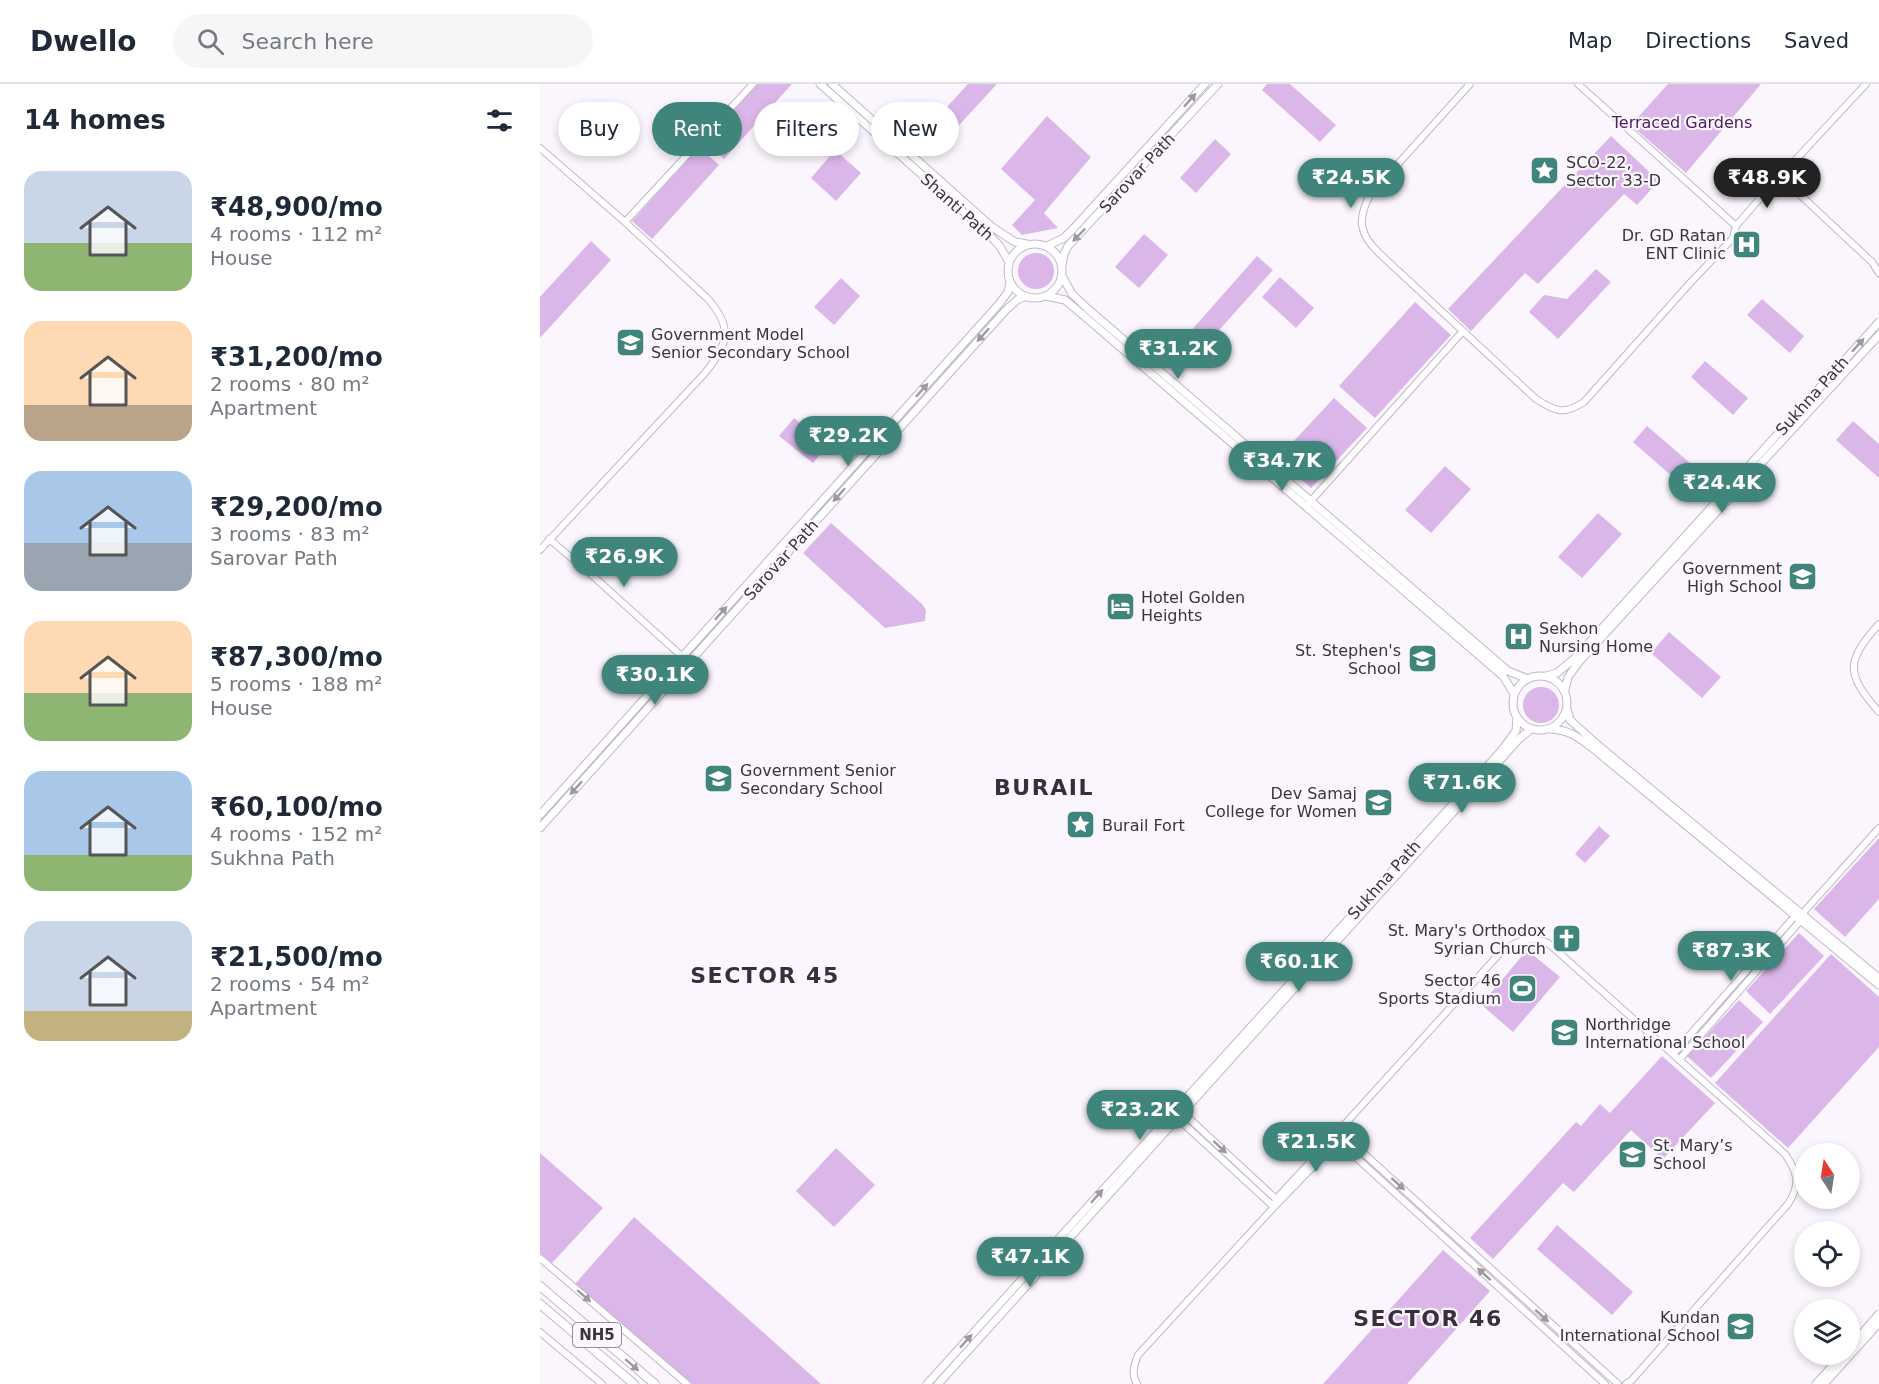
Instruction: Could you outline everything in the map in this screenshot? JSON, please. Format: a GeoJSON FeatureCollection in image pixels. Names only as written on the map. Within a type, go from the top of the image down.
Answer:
{"type":"FeatureCollection","features":[{"type":"Feature","properties":{"kind":"highway","name":"NH5"},"geometry":{"type":"LineString","coordinates":[[540,1286],[655,1384]]}},
{"type":"Feature","properties":{"kind":"highway","name":"NH5"},"geometry":{"type":"LineString","coordinates":[[540,1304],[634,1384]]}},
{"type":"Feature","properties":{"kind":"main road","name":"Shanti Path"},"geometry":{"type":"LineString","coordinates":[[820,84],[999,245],[1009,262]]}},
{"type":"Feature","properties":{"kind":"main road","name":"Shanti Path"},"geometry":{"type":"LineString","coordinates":[[832,84],[992,226],[1016,242],[1027,244]]}},
{"type":"Feature","properties":{"kind":"main road","name":"Sarovar Path"},"geometry":{"type":"LineString","coordinates":[[1047,246],[1064,238],[1079,224],[1205,84]]}},
{"type":"Feature","properties":{"kind":"main road","name":"Sarovar Path"},"geometry":{"type":"LineString","coordinates":[[1062,265],[1068,246],[1218,84]]}},
{"type":"Feature","properties":{"kind":"main road"},"geometry":{"type":"LineString","coordinates":[[1046,296],[1059,285],[1062,265],[1058,255],[1047,246],[1038,243],[1027,244],[1017,250],[1009,262],[1010,282],[1013,287],[1026,296],[1034,298],[1046,296],[1065,300],[1508,671],[1528,679]]}},
{"type":"Feature","properties":{"kind":"main road"},"geometry":{"type":"LineString","coordinates":[[1062,276],[1072,294],[1503,676],[1514,694]]}},
{"type":"Feature","properties":{"kind":"main road","name":"Sarovar Path"},"geometry":{"type":"LineString","coordinates":[[540,815],[999,304],[1008,292],[1010,282]]}},
{"type":"Feature","properties":{"kind":"main road","name":"Sarovar Path"},"geometry":{"type":"LineString","coordinates":[[540,828],[1005,310],[1026,296]]}},
{"type":"Feature","properties":{"kind":"main road","name":"Sukhna Path"},"geometry":{"type":"LineString","coordinates":[[1546,676],[1557,673],[1575,658],[1879,322]]}},
{"type":"Feature","properties":{"kind":"main road","name":"Sukhna Path"},"geometry":{"type":"LineString","coordinates":[[1565,690],[1568,677],[1579,662],[1879,335]]}},
{"type":"Feature","properties":{"kind":"main road"},"geometry":{"type":"LineString","coordinates":[[1879,978],[1799,917],[1595,750],[1565,730],[1531,729],[1523,724],[1516,717],[1513,706],[1514,694],[1520,685],[1528,679],[1546,676],[1555,680],[1565,690],[1567,709],[1573,723],[1599,746],[1799,917],[1879,985]]}},
{"type":"Feature","properties":{"kind":"main road"},"geometry":{"type":"LineString","coordinates":[[1550,729],[1561,721],[1567,709]]}},
{"type":"Feature","properties":{"kind":"main road","name":"Sukhna Path"},"geometry":{"type":"LineString","coordinates":[[938,1384],[1177,1112],[1502,750],[1516,730],[1516,717]]}},
{"type":"Feature","properties":{"kind":"main road","name":"Sukhna Path"},"geometry":{"type":"LineString","coordinates":[[927,1384],[1376,900],[1519,739],[1531,729]]}},
{"type":"Feature","properties":{"kind":"main road"},"geometry":{"type":"LineString","coordinates":[[1860,1336],[1879,1314]]}},
{"type":"Feature","properties":{"kind":"main road"},"geometry":{"type":"LineString","coordinates":[[1824,1384],[1879,1323]]}},
{"type":"Feature","properties":{"kind":"main road"},"geometry":{"type":"LineString","coordinates":[[1816,1384],[1833,1365]]}},
{"type":"Feature","properties":{"kind":"street"},"geometry":{"type":"LineString","coordinates":[[625,222],[753,84]]}},
{"type":"Feature","properties":{"kind":"street"},"geometry":{"type":"LineString","coordinates":[[1470,84],[1370,195],[1363,208],[1361,219],[1367,242],[1536,399],[1559,411],[1576,407],[1584,402],[1733,238],[1736,225],[1866,84]]}},
{"type":"Feature","properties":{"kind":"street"},"geometry":{"type":"LineString","coordinates":[[1578,84],[1736,225]]}},
{"type":"Feature","properties":{"kind":"street"},"geometry":{"type":"LineString","coordinates":[[540,148],[625,222],[719,312],[726,340],[719,355],[705,373],[540,550]]}},
{"type":"Feature","properties":{"kind":"street"},"geometry":{"type":"LineString","coordinates":[[1780,177],[1879,267]]}},
{"type":"Feature","properties":{"kind":"street"},"geometry":{"type":"LineString","coordinates":[[1872,262],[1879,273]]}},
{"type":"Feature","properties":{"kind":"street"},"geometry":{"type":"LineString","coordinates":[[1308,504],[1463,331]]}},
{"type":"Feature","properties":{"kind":"street"},"geometry":{"type":"LineString","coordinates":[[549,539],[689,662]]}},
{"type":"Feature","properties":{"kind":"street"},"geometry":{"type":"LineString","coordinates":[[1879,624],[1861,645],[1853,668],[1860,690],[1879,711]]}},
{"type":"Feature","properties":{"kind":"street"},"geometry":{"type":"LineString","coordinates":[[1673,1054],[1879,828]]}},
{"type":"Feature","properties":{"kind":"street"},"geometry":{"type":"LineString","coordinates":[[1679,1060],[1799,917]]}},
{"type":"Feature","properties":{"kind":"street"},"geometry":{"type":"LineString","coordinates":[[1274,1208],[1276,1199],[1500,953],[1513,943],[1524,939],[1537,938],[1548,943],[1785,1154],[1792,1164],[1797,1179],[1797,1190],[1788,1204],[1627,1384]]}},
{"type":"Feature","properties":{"kind":"street"},"geometry":{"type":"LineString","coordinates":[[1177,1112],[1276,1199]]}},
{"type":"Feature","properties":{"kind":"street"},"geometry":{"type":"LineString","coordinates":[[1177,1112],[1274,1208]]}},
{"type":"Feature","properties":{"kind":"street"},"geometry":{"type":"LineString","coordinates":[[1137,1384],[1134,1372],[1138,1355],[1338,1141],[1339,1131]]}},
{"type":"Feature","properties":{"kind":"street"},"geometry":{"type":"LineString","coordinates":[[1339,1131],[1618,1384]]}},
{"type":"Feature","properties":{"kind":"street"},"geometry":{"type":"LineString","coordinates":[[1338,1141],[1605,1384]]}},
{"type":"Feature","properties":{"kind":"street"},"geometry":{"type":"LineString","coordinates":[[540,1258],[687,1384]]}},
{"type":"Feature","properties":{"kind":"street"},"geometry":{"type":"LineString","coordinates":[[540,1332],[602,1384]]}},
{"type":"Feature","properties":{"kind":"green space"},"geometry":{"type":"Polygon","coordinates":[[[757,84],[792,84],[776,102],[754,102],[754,126],[742,139],[741,102],[757,84]]]}},
{"type":"Feature","properties":{"kind":"green space"},"geometry":{"type":"Polygon","coordinates":[[[968,84],[997,84],[959,125],[959,102],[951,102],[968,84]]]}},
{"type":"Feature","properties":{"kind":"green space"},"geometry":{"type":"Polygon","coordinates":[[[1267,84],[1290,84],[1336,125],[1320,142],[1262,90],[1267,84]]]}},
{"type":"Feature","properties":{"kind":"green space","name":"Terraced Gardens"},"geometry":{"type":"Polygon","coordinates":[[[1668,84],[1761,84],[1686,173],[1631,125],[1668,84]]]}},
{"type":"Feature","properties":{"kind":"green space"},"geometry":{"type":"Polygon","coordinates":[[[1047,116],[1091,157],[1044,213],[1058,228],[1022,235],[1012,225],[1035,200],[1001,169],[1047,116]]]}},
{"type":"Feature","properties":{"kind":"green space"},"geometry":{"type":"Polygon","coordinates":[[[1611,136],[1659,181],[1637,205],[1624,194],[1538,284],[1525,273],[1471,331],[1448,309],[1611,136]]]}},
{"type":"Feature","properties":{"kind":"green space"},"geometry":{"type":"Polygon","coordinates":[[[1215,139],[1231,154],[1196,193],[1180,178],[1215,139]]]}},
{"type":"Feature","properties":{"kind":"green space"},"geometry":{"type":"Polygon","coordinates":[[[691,156],[709,156],[719,165],[652,239],[632,221],[691,156]]]}},
{"type":"Feature","properties":{"kind":"green space"},"geometry":{"type":"Polygon","coordinates":[[[830,156],[842,156],[861,173],[836,201],[811,178],[830,156]]]}},
{"type":"Feature","properties":{"kind":"green space"},"geometry":{"type":"Polygon","coordinates":[[[1144,234],[1168,255],[1139,288],[1115,267],[1144,234]]]}},
{"type":"Feature","properties":{"kind":"green space"},"geometry":{"type":"Polygon","coordinates":[[[591,241],[611,260],[540,338],[540,297],[591,241]]]}},
{"type":"Feature","properties":{"kind":"green space"},"geometry":{"type":"Polygon","coordinates":[[[1036,253],[1049,258],[1054,271],[1049,284],[1036,289],[1023,284],[1018,271],[1023,258],[1036,253]]]}},
{"type":"Feature","properties":{"kind":"green space"},"geometry":{"type":"Polygon","coordinates":[[[1257,256],[1273,270],[1204,347],[1189,333],[1257,256]]]}},
{"type":"Feature","properties":{"kind":"green space"},"geometry":{"type":"Polygon","coordinates":[[[1596,269],[1611,282],[1558,339],[1529,312],[1544,295],[1567,299],[1596,269]]]}},
{"type":"Feature","properties":{"kind":"green space"},"geometry":{"type":"Polygon","coordinates":[[[1280,277],[1314,308],[1296,328],[1262,297],[1280,277]]]}},
{"type":"Feature","properties":{"kind":"green space"},"geometry":{"type":"Polygon","coordinates":[[[841,278],[860,296],[834,325],[814,307],[841,278]]]}},
{"type":"Feature","properties":{"kind":"green space"},"geometry":{"type":"Polygon","coordinates":[[[1762,299],[1804,336],[1790,353],[1747,315],[1762,299]]]}},
{"type":"Feature","properties":{"kind":"green space"},"geometry":{"type":"Polygon","coordinates":[[[1415,302],[1451,335],[1375,418],[1339,386],[1415,302]]]}},
{"type":"Feature","properties":{"kind":"green space"},"geometry":{"type":"Polygon","coordinates":[[[1705,361],[1748,398],[1733,415],[1691,377],[1705,361]]]}},
{"type":"Feature","properties":{"kind":"green space"},"geometry":{"type":"Polygon","coordinates":[[[1334,398],[1367,428],[1311,488],[1278,458],[1334,398]]]}},
{"type":"Feature","properties":{"kind":"green space"},"geometry":{"type":"Polygon","coordinates":[[[794,418],[827,446],[813,463],[779,436],[794,418]]]}},
{"type":"Feature","properties":{"kind":"green space"},"geometry":{"type":"Polygon","coordinates":[[[1853,421],[1879,444],[1879,478],[1836,440],[1853,421]]]}},
{"type":"Feature","properties":{"kind":"green space"},"geometry":{"type":"Polygon","coordinates":[[[1647,426],[1690,463],[1675,479],[1633,442],[1647,426]]]}},
{"type":"Feature","properties":{"kind":"green space"},"geometry":{"type":"Polygon","coordinates":[[[1445,466],[1471,489],[1431,533],[1405,510],[1445,466]]]}},
{"type":"Feature","properties":{"kind":"green space"},"geometry":{"type":"Polygon","coordinates":[[[1598,513],[1622,534],[1582,578],[1558,557],[1598,513]]]}},
{"type":"Feature","properties":{"kind":"green space"},"geometry":{"type":"Polygon","coordinates":[[[831,523],[922,604],[926,610],[925,621],[885,628],[803,553],[831,523]]]}},
{"type":"Feature","properties":{"kind":"green space"},"geometry":{"type":"Polygon","coordinates":[[[1669,632],[1721,677],[1702,698],[1651,653],[1669,632]]]}},
{"type":"Feature","properties":{"kind":"green space"},"geometry":{"type":"Polygon","coordinates":[[[1541,687],[1554,692],[1559,705],[1554,718],[1541,723],[1528,718],[1523,705],[1528,692],[1541,687]]]}},
{"type":"Feature","properties":{"kind":"green space"},"geometry":{"type":"Polygon","coordinates":[[[1599,826],[1610,836],[1585,863],[1575,854],[1599,826]]]}},
{"type":"Feature","properties":{"kind":"green space"},"geometry":{"type":"Polygon","coordinates":[[[1879,838],[1879,899],[1845,937],[1814,909],[1879,838]]]}},
{"type":"Feature","properties":{"kind":"green space"},"geometry":{"type":"Polygon","coordinates":[[[1799,933],[1824,956],[1770,1014],[1746,991],[1799,933]]]}},
{"type":"Feature","properties":{"kind":"green space","name":"Sector 46 Sports Stadium"},"geometry":{"type":"Polygon","coordinates":[[[1527,950],[1560,977],[1513,1032],[1476,1000],[1484,1001],[1527,950]]]}},
{"type":"Feature","properties":{"kind":"green space"},"geometry":{"type":"Polygon","coordinates":[[[1831,954],[1879,997],[1879,1047],[1788,1148],[1715,1083],[1831,954]]]}},
{"type":"Feature","properties":{"kind":"green space"},"geometry":{"type":"Polygon","coordinates":[[[1739,1000],[1763,1022],[1711,1078],[1687,1056],[1739,1000]]]}},
{"type":"Feature","properties":{"kind":"green space"},"geometry":{"type":"Polygon","coordinates":[[[1662,1056],[1715,1103],[1663,1159],[1631,1130],[1574,1192],[1563,1183],[1493,1259],[1470,1238],[1576,1122],[1581,1126],[1600,1104],[1610,1113],[1662,1056]]]}},
{"type":"Feature","properties":{"kind":"green space"},"geometry":{"type":"Polygon","coordinates":[[[836,1148],[875,1185],[834,1227],[796,1191],[836,1148]]]}},
{"type":"Feature","properties":{"kind":"green space"},"geometry":{"type":"Polygon","coordinates":[[[540,1153],[603,1208],[552,1263],[540,1253],[540,1153]]]}},
{"type":"Feature","properties":{"kind":"green space"},"geometry":{"type":"Polygon","coordinates":[[[634,1217],[821,1384],[692,1384],[575,1284],[634,1217]]]}},
{"type":"Feature","properties":{"kind":"green space"},"geometry":{"type":"Polygon","coordinates":[[[1557,1225],[1633,1292],[1612,1315],[1537,1249],[1557,1225]]]}},
{"type":"Feature","properties":{"kind":"green space"},"geometry":{"type":"Polygon","coordinates":[[[1443,1250],[1490,1291],[1407,1384],[1323,1384],[1443,1250]]]}},
{"type":"Feature","properties":{"kind":"place","name":"SCO-22, Sector 33-D"},"geometry":{"type":"Point","coordinates":[1545,171]}},
{"type":"Feature","properties":{"kind":"place","name":"Dr. GD Ratan ENT Clinic"},"geometry":{"type":"Point","coordinates":[1747,244]}},
{"type":"Feature","properties":{"kind":"place","name":"Government Model Senior Secondary School"},"geometry":{"type":"Point","coordinates":[630,343]}},
{"type":"Feature","properties":{"kind":"place","name":"Government High School"},"geometry":{"type":"Point","coordinates":[1803,577]}},
{"type":"Feature","properties":{"kind":"place","name":"Hotel Golden Heights"},"geometry":{"type":"Point","coordinates":[1120,606]}},
{"type":"Feature","properties":{"kind":"place","name":"Sekhon Nursing Home"},"geometry":{"type":"Point","coordinates":[1518,637]}},
{"type":"Feature","properties":{"kind":"place","name":"St. Stephen's School"},"geometry":{"type":"Point","coordinates":[1422,659]}},
{"type":"Feature","properties":{"kind":"place","name":"Government Senior Secondary School"},"geometry":{"type":"Point","coordinates":[719,779]}},
{"type":"Feature","properties":{"kind":"place","name":"Dev Samaj College for Women"},"geometry":{"type":"Point","coordinates":[1378,802]}},
{"type":"Feature","properties":{"kind":"place","name":"Burail Fort"},"geometry":{"type":"Point","coordinates":[1081,825]}},
{"type":"Feature","properties":{"kind":"place","name":"St. Mary's Orthodox Syrian Church"},"geometry":{"type":"Point","coordinates":[1567,939]}},
{"type":"Feature","properties":{"kind":"place","name":"Sector 46 Sports Stadium"},"geometry":{"type":"Point","coordinates":[1522,989]}},
{"type":"Feature","properties":{"kind":"place","name":"Northridge International School"},"geometry":{"type":"Point","coordinates":[1564,1033]}},
{"type":"Feature","properties":{"kind":"place","name":"St. Mary’s School"},"geometry":{"type":"Point","coordinates":[1632,1154]}},
{"type":"Feature","properties":{"kind":"place","name":"Kundan International School"},"geometry":{"type":"Point","coordinates":[1741,1326]}},
{"type":"Feature","properties":{"kind":"district","name":"BURAIL"},"geometry":{"type":"Point","coordinates":[1044,787]}},
{"type":"Feature","properties":{"kind":"district","name":"SECTOR 45"},"geometry":{"type":"Point","coordinates":[765,975]}},
{"type":"Feature","properties":{"kind":"district","name":"SECTOR 46"},"geometry":{"type":"Point","coordinates":[1428,1318]}}]}
